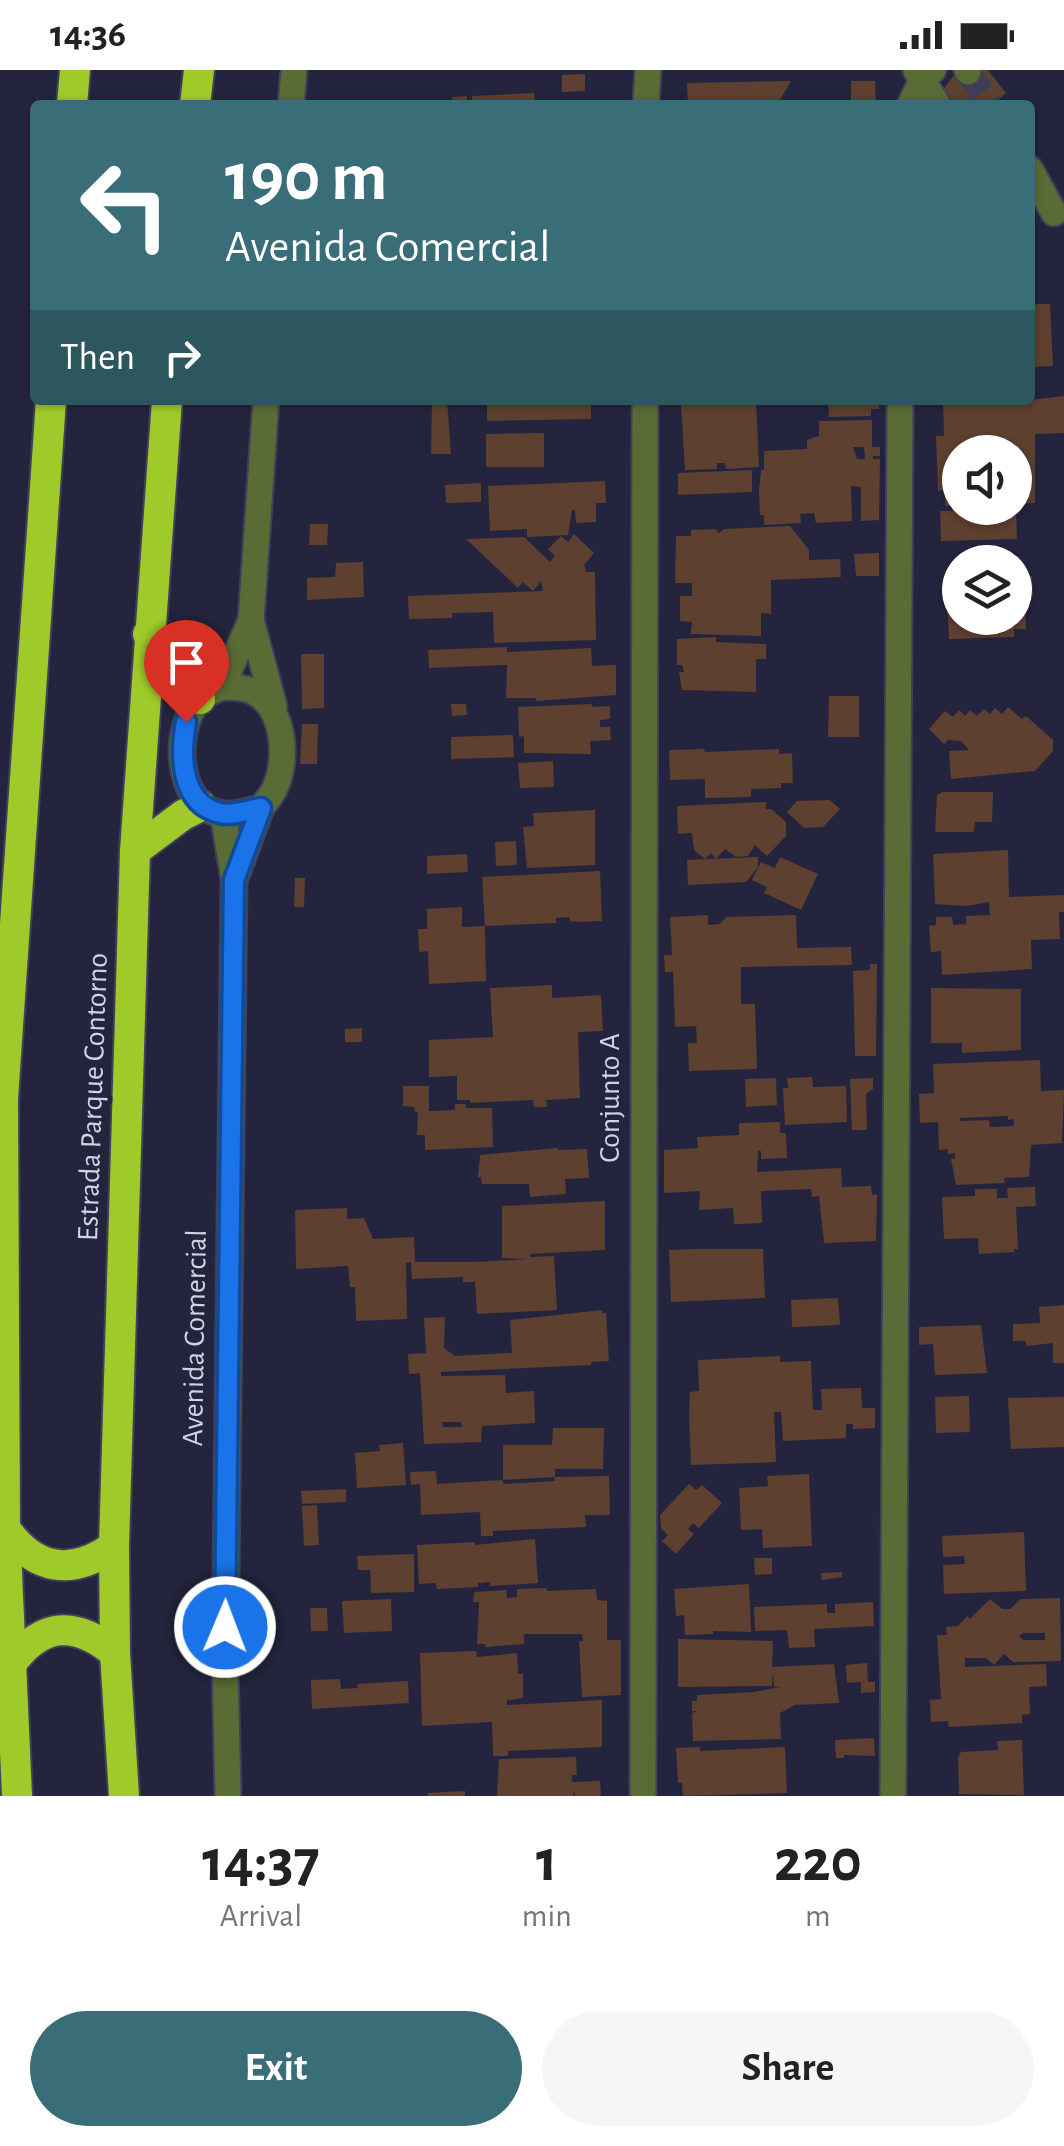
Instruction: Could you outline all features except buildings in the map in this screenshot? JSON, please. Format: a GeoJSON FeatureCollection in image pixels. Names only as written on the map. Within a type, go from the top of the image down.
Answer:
{"type":"FeatureCollection","features":[{"type":"Feature","properties":{"kind":"highway"},"geometry":{"type":"LineString","coordinates":[[72,100],[75,70]]}},
{"type":"Feature","properties":{"kind":"highway"},"geometry":{"type":"LineString","coordinates":[[196,100],[199,70]]}},
{"type":"Feature","properties":{"kind":"highway"},"geometry":{"type":"LineString","coordinates":[[17,1796],[4,1528],[1,1099],[50,405]]}},
{"type":"Feature","properties":{"kind":"highway","name":"Estrada Parque Contorno"},"geometry":{"type":"LineString","coordinates":[[124,1796],[115,1652],[114,1546],[135,851],[168,405]]}},
{"type":"Feature","properties":{"kind":"highway"},"geometry":{"type":"LineString","coordinates":[[148,634],[221,691]]}},
{"type":"Feature","properties":{"kind":"highway"},"geometry":{"type":"LineString","coordinates":[[135,851],[183,814],[212,810]]}},
{"type":"Feature","properties":{"kind":"highway"},"geometry":{"type":"LineString","coordinates":[[4,1528],[20,1550],[44,1563],[72,1566],[114,1546]]}},
{"type":"Feature","properties":{"kind":"highway"},"geometry":{"type":"LineString","coordinates":[[11,1664],[25,1645],[45,1632],[68,1629],[94,1636],[115,1652]]}},
{"type":"Feature","properties":{"kind":"street"},"geometry":{"type":"LineString","coordinates":[[291,100],[294,70]]}},
{"type":"Feature","properties":{"kind":"street"},"geometry":{"type":"LineString","coordinates":[[912,100],[924,73]]}},
{"type":"Feature","properties":{"kind":"street"},"geometry":{"type":"LineString","coordinates":[[924,73],[936,100]]}},
{"type":"Feature","properties":{"kind":"street"},"geometry":{"type":"LineString","coordinates":[[1035,181],[1049,213]]}},
{"type":"Feature","properties":{"kind":"street","name":"Avenida Comercial"},"geometry":{"type":"LineString","coordinates":[[234,880],[261,808],[275,791],[281,770],[275,711],[251,620],[266,405]]}},
{"type":"Feature","properties":{"kind":"street","name":"Conjunto A"},"geometry":{"type":"LineString","coordinates":[[644,1796],[645,405]]}},
{"type":"Feature","properties":{"kind":"street"},"geometry":{"type":"LineString","coordinates":[[893,1796],[900,405]]}},
{"type":"Feature","properties":{"kind":"street","name":"Avenida Comercial"},"geometry":{"type":"LineString","coordinates":[[228,1796],[225,1645],[234,880],[212,810],[190,788],[183,768],[182,743],[186,722],[221,691],[251,620]]}},
{"type":"Feature","properties":{"kind":"street"},"geometry":{"type":"LineString","coordinates":[[221,691],[256,693],[275,711]]}},
{"type":"Feature","properties":{"kind":"street"},"geometry":{"type":"LineString","coordinates":[[212,810],[261,808]]}},
{"type":"Feature","properties":{"kind":"tunnel"},"geometry":{"type":"LineString","coordinates":[[968,72],[987,100]]}},
{"type":"Feature","properties":{"kind":"route"},"geometry":{"type":"LineString","coordinates":[[186,722],[183,768],[202,806],[222,814],[261,808],[234,880],[225,1627]]}}]}
